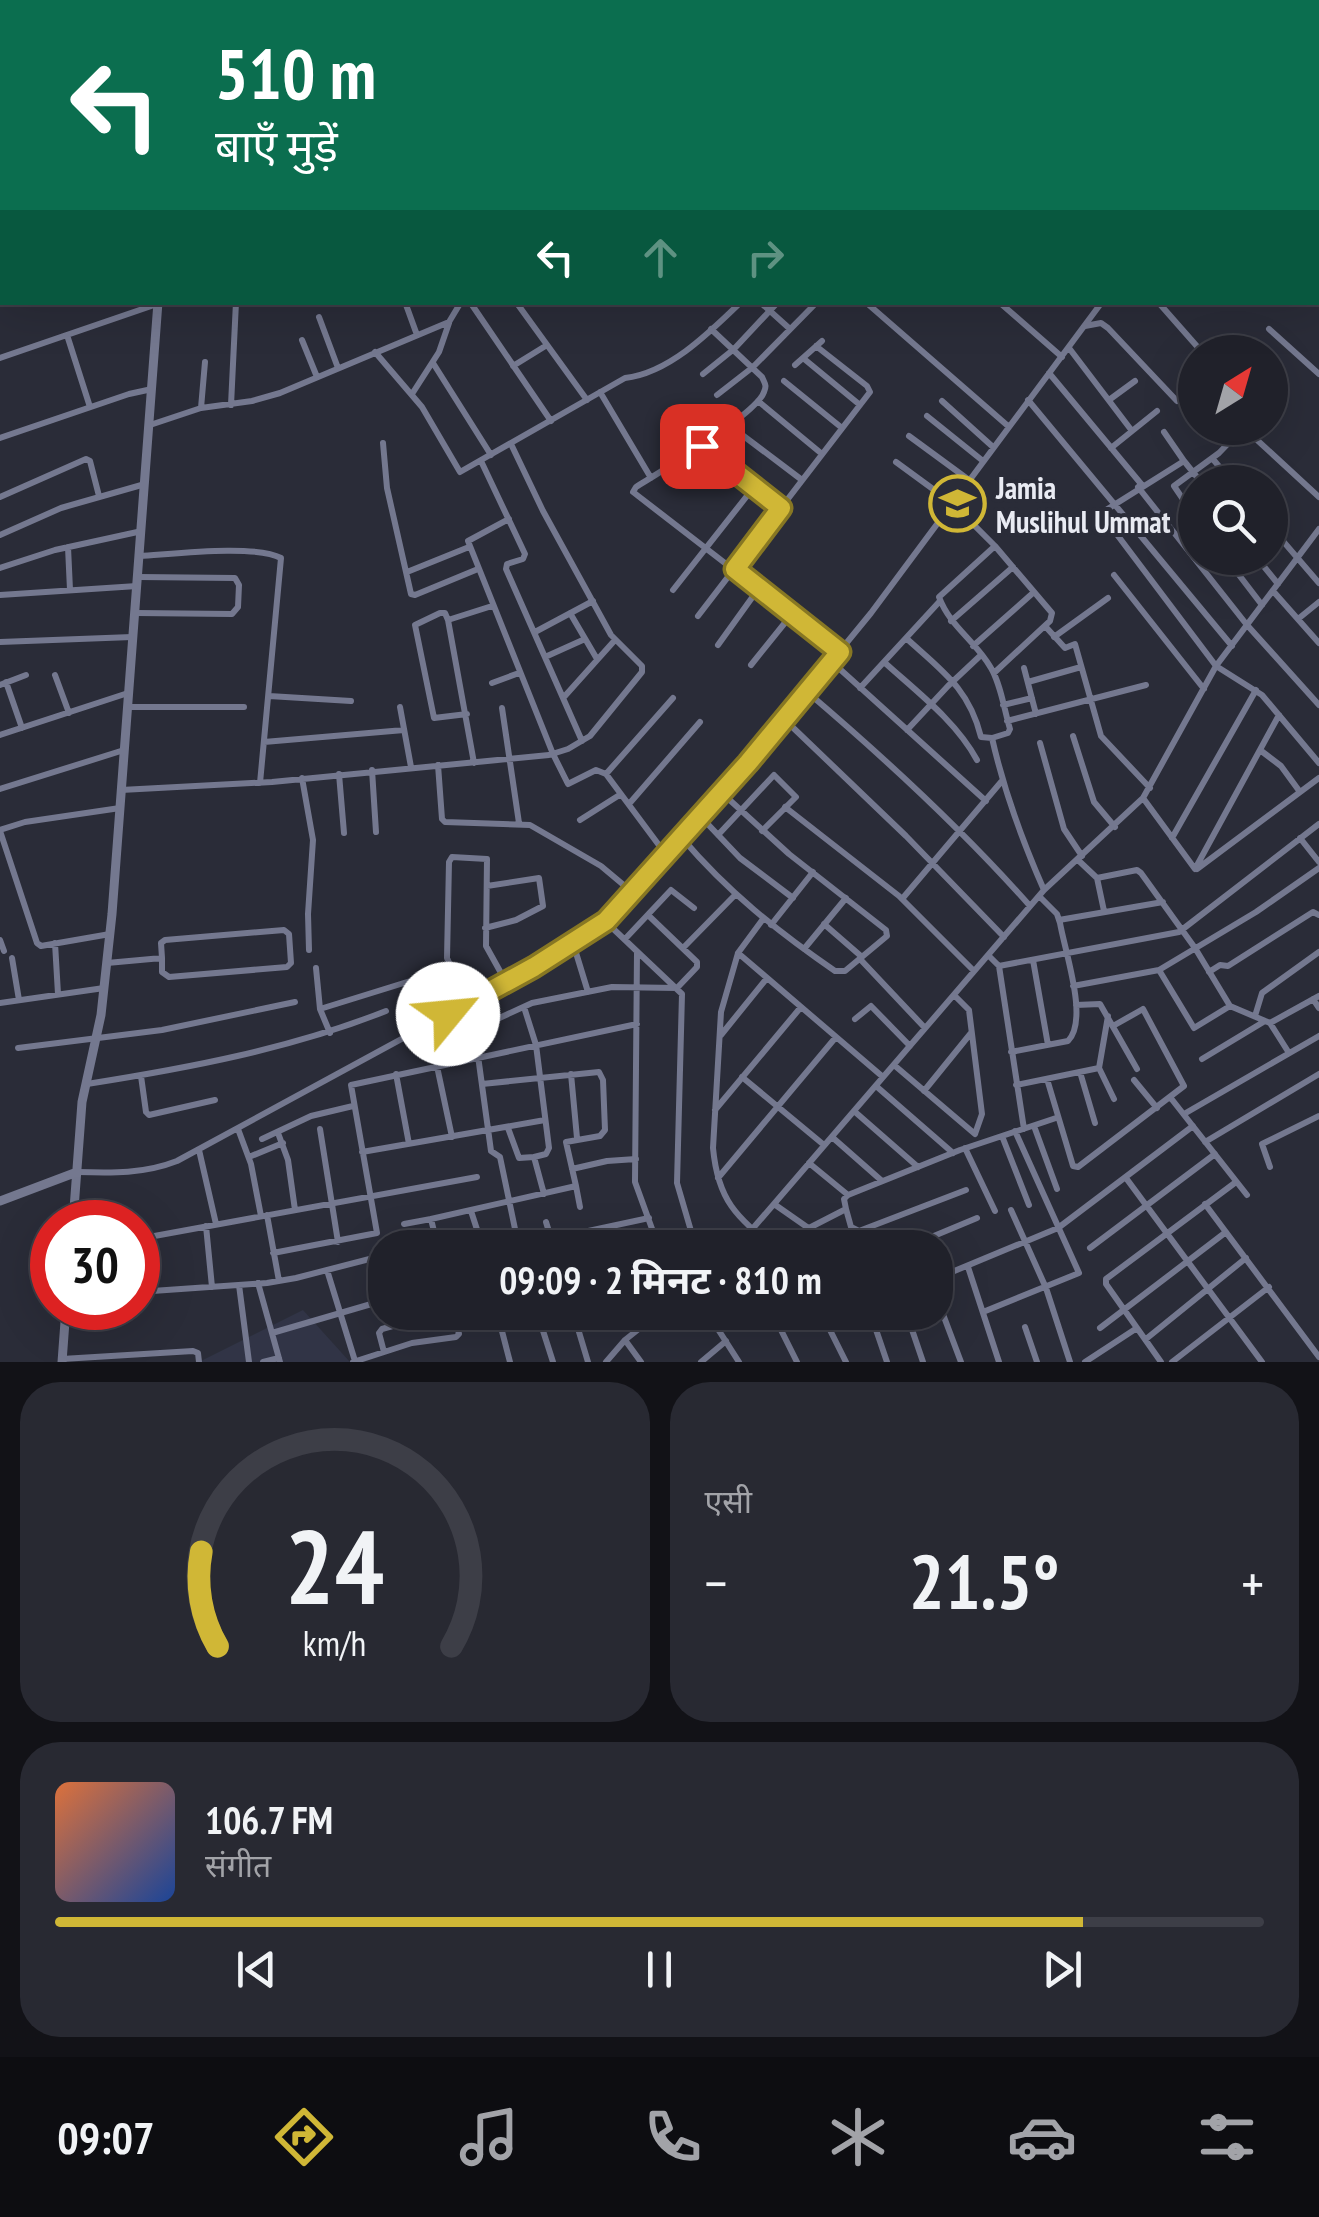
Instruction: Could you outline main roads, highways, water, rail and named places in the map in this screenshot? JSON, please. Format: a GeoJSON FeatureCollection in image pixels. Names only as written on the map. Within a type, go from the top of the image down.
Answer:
{"type":"FeatureCollection","features":[{"type":"Feature","properties":{"kind":"place","name":"Jamia Muslihul Ummat"},"geometry":{"type":"Point","coordinates":[957,504]}}]}
